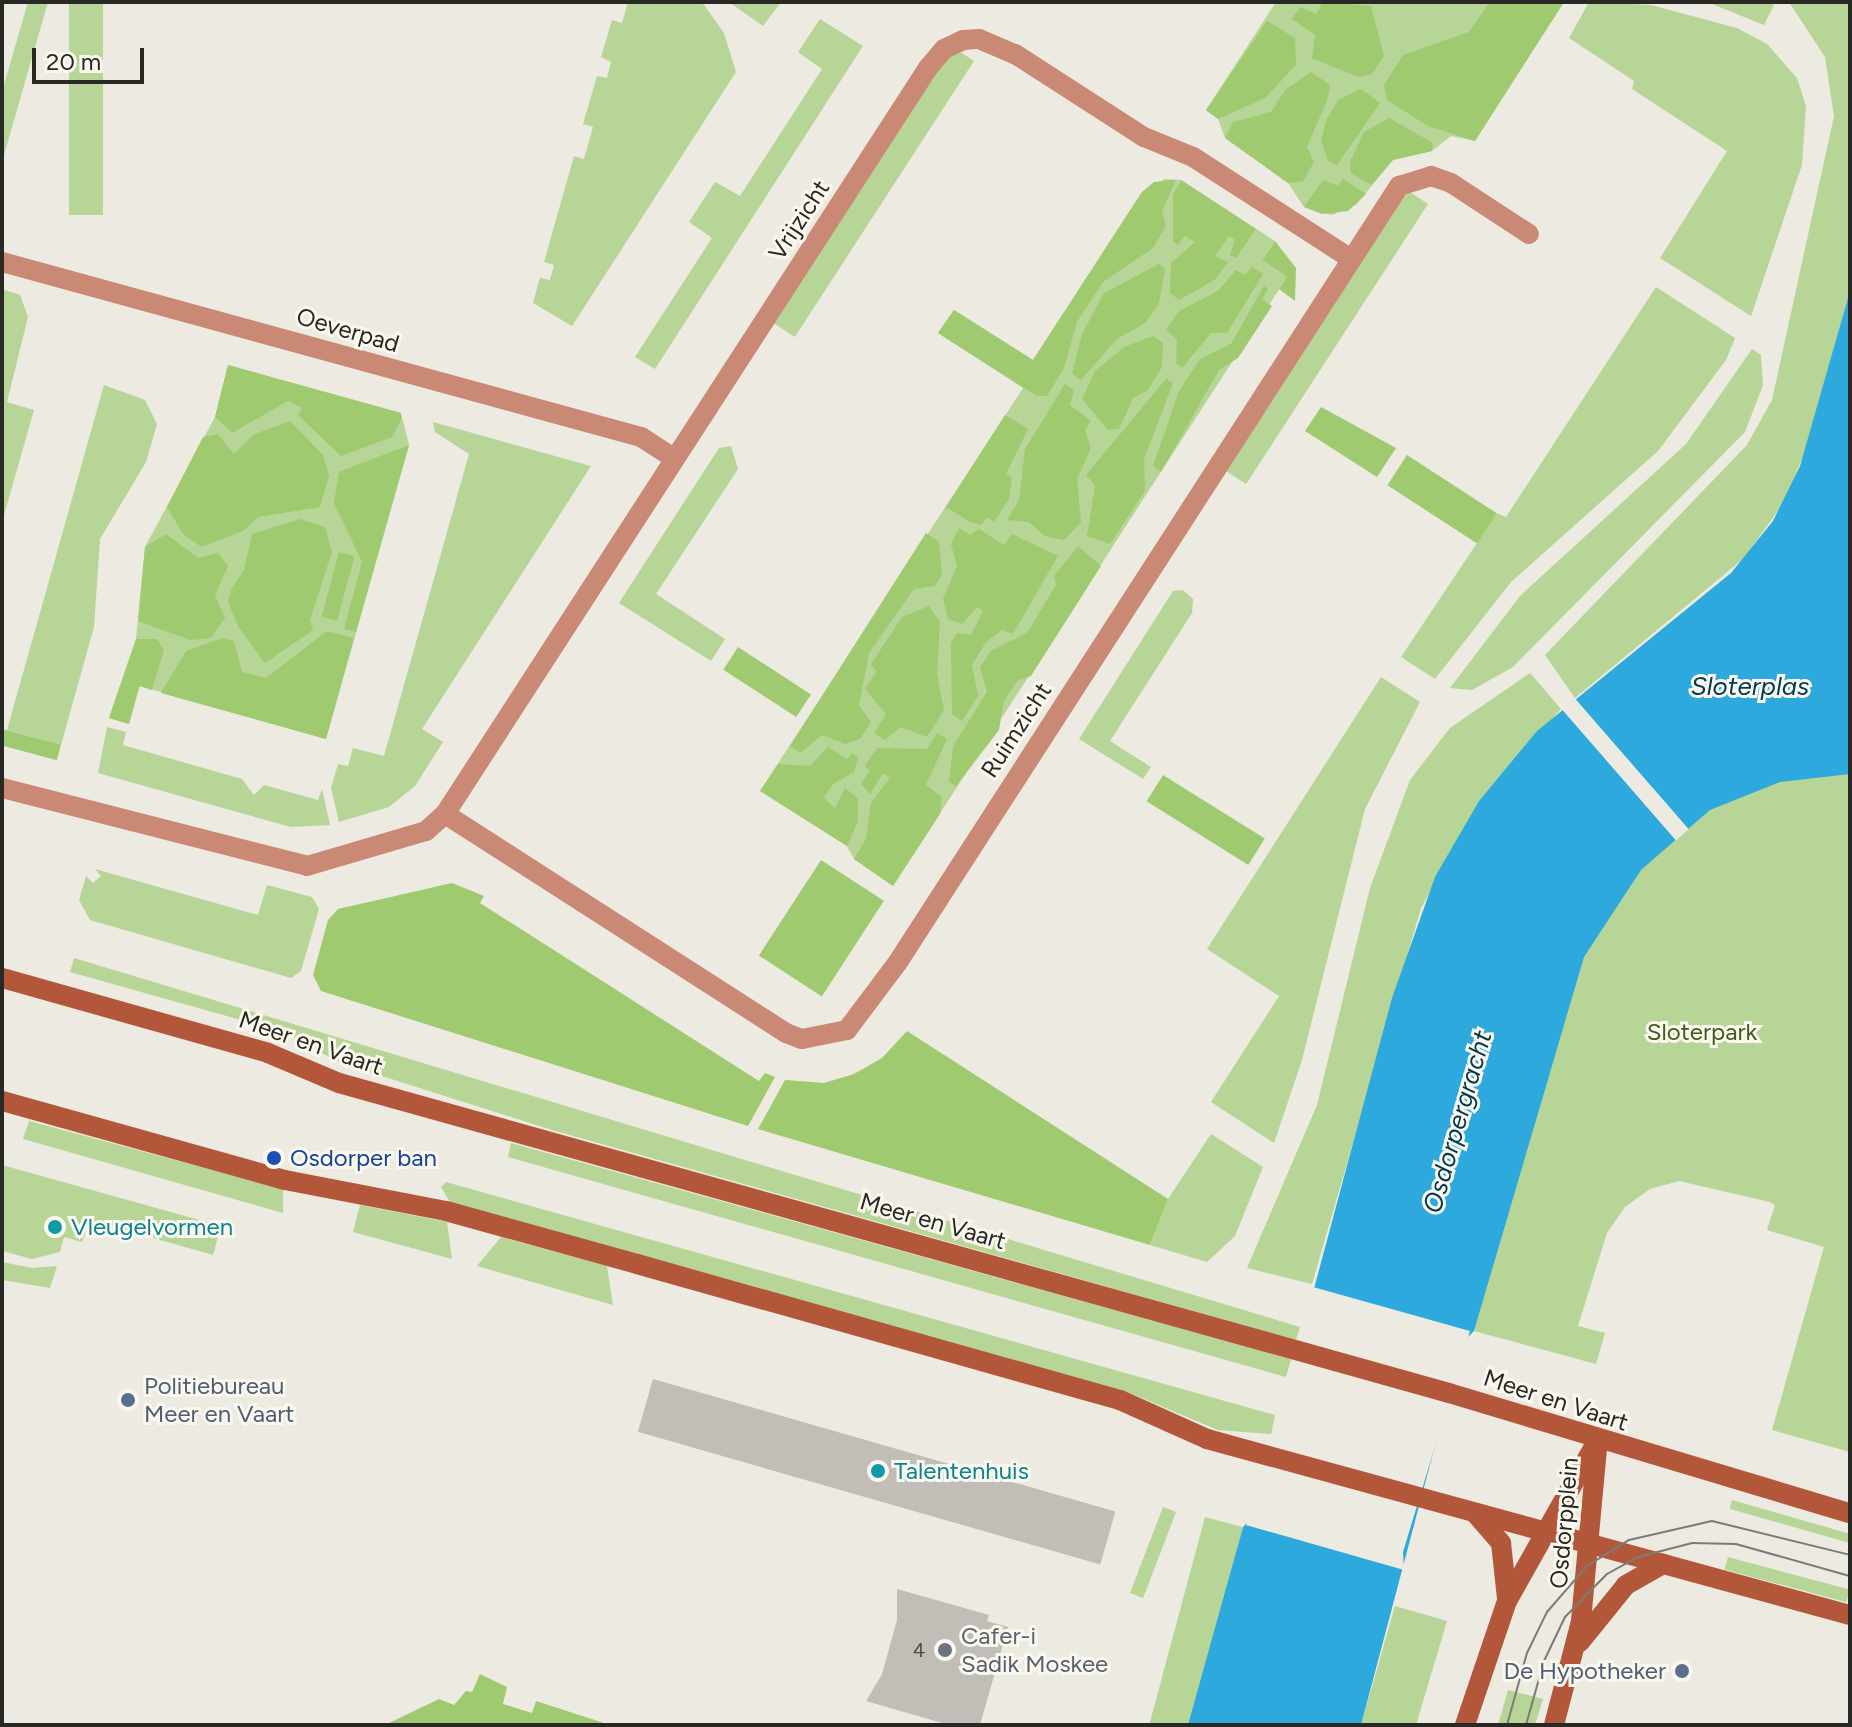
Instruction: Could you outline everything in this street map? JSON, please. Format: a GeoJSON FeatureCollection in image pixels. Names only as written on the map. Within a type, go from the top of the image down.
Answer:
{"type":"FeatureCollection","features":[{"type":"Feature","properties":{"kind":"main road","name":"Meer en Vaart"},"geometry":{"type":"LineString","coordinates":[[2,978],[268,1053],[339,1083],[1449,1393],[1597,1441],[1850,1513]]}},
{"type":"Feature","properties":{"kind":"main road"},"geometry":{"type":"LineString","coordinates":[[2,1101],[285,1180],[446,1211],[668,1272],[1120,1400],[1196,1435],[1269,1457],[1850,1615]]}},
{"type":"Feature","properties":{"kind":"main road","name":"Osdorpplein"},"geometry":{"type":"LineString","coordinates":[[1465,1725],[1507,1601],[1597,1441]]}},
{"type":"Feature","properties":{"kind":"main road","name":"Osdorpplein"},"geometry":{"type":"LineString","coordinates":[[1554,1725],[1576,1649],[1597,1441]]}},
{"type":"Feature","properties":{"kind":"main road","name":"Osdorpplein"},"geometry":{"type":"LineString","coordinates":[[1475,1513],[1501,1543],[1507,1601]]}},
{"type":"Feature","properties":{"kind":"main road","name":"Osdorpplein"},"geometry":{"type":"LineString","coordinates":[[1576,1649],[1617,1593],[1663,1564]]}},
{"type":"Feature","properties":{"kind":"street","name":"Vrijzicht"},"geometry":{"type":"LineString","coordinates":[[445,814],[928,68],[944,49],[963,40],[979,39],[1015,54],[1144,137],[1193,157],[1350,258]]}},
{"type":"Feature","properties":{"kind":"street","name":"Ruimzicht"},"geometry":{"type":"LineString","coordinates":[[445,814],[778,1029],[802,1039],[847,1030],[898,962],[1399,186],[1415,177],[1451,183],[1529,234]]}},
{"type":"Feature","properties":{"kind":"street","name":"Oeverpad"},"geometry":{"type":"LineString","coordinates":[[2,262],[641,437],[675,459]]}},
{"type":"Feature","properties":{"kind":"street"},"geometry":{"type":"LineString","coordinates":[[2,788],[307,866],[399,843],[445,814]]}},
{"type":"Feature","properties":{"kind":"green space"},"geometry":{"type":"Polygon","coordinates":[[[28,2],[48,2],[2,162],[2,92],[28,2]]]}},
{"type":"Feature","properties":{"kind":"green space"},"geometry":{"type":"Polygon","coordinates":[[[69,2],[103,2],[103,215],[69,215],[69,2]]]}},
{"type":"Feature","properties":{"kind":"green space"},"geometry":{"type":"Polygon","coordinates":[[[628,2],[702,2],[724,33],[736,72],[572,326],[533,303],[540,278],[550,280],[554,265],[544,262],[574,156],[584,159],[593,127],[583,124],[597,76],[607,78],[611,62],[601,57],[612,20],[622,23],[628,2]]]}},
{"type":"Feature","properties":{"kind":"green space"},"geometry":{"type":"Polygon","coordinates":[[[729,2],[781,2],[763,26],[729,2]]]}},
{"type":"Feature","properties":{"kind":"green space"},"geometry":{"type":"Polygon","coordinates":[[[1276,2],[1564,2],[1475,141],[1451,136],[1432,151],[1393,160],[1356,205],[1332,215],[1304,207],[1288,183],[1225,138],[1218,119],[1206,110],[1276,2]]]}},
{"type":"Feature","properties":{"kind":"green space"},"geometry":{"type":"Polygon","coordinates":[[[1323,2],[1371,6],[1384,56],[1372,74],[1358,77],[1312,58],[1315,35],[1292,19],[1300,7],[1316,14],[1323,2]]]}},
{"type":"Feature","properties":{"kind":"green space"},"geometry":{"type":"Polygon","coordinates":[[[1490,2],[1564,2],[1475,141],[1428,126],[1387,100],[1384,85],[1403,55],[1469,32],[1490,2]]]}},
{"type":"Feature","properties":{"kind":"green space"},"geometry":{"type":"Polygon","coordinates":[[[1589,2],[1651,5],[1737,28],[1767,44],[1797,78],[1806,106],[1802,165],[1751,316],[1660,258],[1727,151],[1632,89],[1634,81],[1569,38],[1589,2]]]}},
{"type":"Feature","properties":{"kind":"green space"},"geometry":{"type":"Polygon","coordinates":[[[1707,2],[1771,2],[1774,5],[1764,25],[1707,2]]]}},
{"type":"Feature","properties":{"kind":"green space"},"geometry":{"type":"Polygon","coordinates":[[[1789,2],[1850,2],[1850,291],[1807,446],[1785,501],[1744,558],[1575,698],[1545,655],[1747,445],[1772,400],[1834,116],[1825,57],[1789,2]]]}},
{"type":"Feature","properties":{"kind":"green space"},"geometry":{"type":"Polygon","coordinates":[[[820,19],[863,46],[655,369],[635,357],[712,238],[689,222],[715,182],[740,196],[822,69],[798,52],[820,19]]]}},
{"type":"Feature","properties":{"kind":"green space"},"geometry":{"type":"Polygon","coordinates":[[[1267,21],[1295,38],[1296,65],[1265,98],[1218,119],[1206,110],[1267,21]]]}},
{"type":"Feature","properties":{"kind":"green space"},"geometry":{"type":"Polygon","coordinates":[[[948,44],[974,61],[795,337],[769,320],[948,44]]]}},
{"type":"Feature","properties":{"kind":"green space"},"geometry":{"type":"Polygon","coordinates":[[[1311,72],[1330,85],[1328,98],[1307,147],[1314,162],[1303,181],[1288,183],[1225,138],[1233,122],[1271,112],[1285,90],[1311,72]]]}},
{"type":"Feature","properties":{"kind":"green space"},"geometry":{"type":"Polygon","coordinates":[[[1361,89],[1380,103],[1337,165],[1328,161],[1321,141],[1326,121],[1338,100],[1361,89]]]}},
{"type":"Feature","properties":{"kind":"green space"},"geometry":{"type":"Polygon","coordinates":[[[1389,118],[1433,143],[1432,151],[1393,160],[1371,185],[1351,173],[1350,162],[1364,132],[1389,118]]]}},
{"type":"Feature","properties":{"kind":"green space"},"geometry":{"type":"Polygon","coordinates":[[[1165,179],[1181,180],[1275,241],[1262,260],[1287,277],[893,886],[854,859],[847,846],[760,791],[1023,388],[938,333],[954,310],[1033,360],[1142,192],[1165,179]]]}},
{"type":"Feature","properties":{"kind":"green space"},"geometry":{"type":"Polygon","coordinates":[[[1343,179],[1366,194],[1348,211],[1322,214],[1304,207],[1323,180],[1338,186],[1343,179]]]}},
{"type":"Feature","properties":{"kind":"green space"},"geometry":{"type":"Polygon","coordinates":[[[1176,180],[1162,211],[1166,226],[1153,248],[1103,282],[1077,322],[1064,368],[1047,396],[1037,396],[938,333],[954,310],[1033,360],[1142,192],[1154,182],[1176,180]]]}},
{"type":"Feature","properties":{"kind":"green space"},"geometry":{"type":"Polygon","coordinates":[[[1181,180],[1256,229],[1236,258],[1230,255],[1235,240],[1229,236],[1215,256],[1228,262],[1216,279],[1179,300],[1170,293],[1171,263],[1195,242],[1185,236],[1178,245],[1173,241],[1173,195],[1181,180]]]}},
{"type":"Feature","properties":{"kind":"green space"},"geometry":{"type":"Polygon","coordinates":[[[1405,189],[1428,204],[1246,484],[1223,469],[1405,189]]]}},
{"type":"Feature","properties":{"kind":"green space"},"geometry":{"type":"Polygon","coordinates":[[[1275,241],[1296,268],[1295,301],[1279,289],[1287,277],[1262,260],[1275,241]]]}},
{"type":"Feature","properties":{"kind":"green space"},"geometry":{"type":"Polygon","coordinates":[[[1159,264],[1165,269],[1159,303],[1145,323],[1117,339],[1081,380],[1072,374],[1082,334],[1104,293],[1159,264]]]}},
{"type":"Feature","properties":{"kind":"green space"},"geometry":{"type":"Polygon","coordinates":[[[1252,267],[1263,274],[1227,333],[1211,333],[1182,368],[1176,363],[1177,339],[1166,330],[1179,311],[1218,291],[1236,270],[1245,275],[1252,267]]]}},
{"type":"Feature","properties":{"kind":"green space"},"geometry":{"type":"Polygon","coordinates":[[[1264,286],[1268,289],[1262,299],[1272,306],[1238,358],[1219,370],[1161,472],[1153,466],[1179,391],[1200,359],[1231,344],[1264,286]]]}},
{"type":"Feature","properties":{"kind":"green space"},"geometry":{"type":"Polygon","coordinates":[[[1656,287],[1735,338],[1726,360],[1658,451],[1511,582],[1435,679],[1401,657],[1497,513],[1506,517],[1656,287]]]}},
{"type":"Feature","properties":{"kind":"green space"},"geometry":{"type":"Polygon","coordinates":[[[2,289],[20,295],[28,317],[7,402],[34,410],[2,522],[2,289]]]}},
{"type":"Feature","properties":{"kind":"green space"},"geometry":{"type":"Polygon","coordinates":[[[1153,336],[1163,343],[1162,367],[1148,390],[1133,398],[1119,429],[1108,430],[1082,399],[1095,371],[1124,347],[1153,336]]]}},
{"type":"Feature","properties":{"kind":"green space"},"geometry":{"type":"Polygon","coordinates":[[[1752,349],[1761,355],[1763,385],[1745,432],[1513,667],[1472,690],[1450,688],[1520,596],[1686,444],[1752,349]]]}},
{"type":"Feature","properties":{"kind":"green space"},"geometry":{"type":"Polygon","coordinates":[[[228,365],[401,413],[409,445],[326,739],[140,686],[129,724],[109,718],[136,639],[145,547],[215,417],[228,365]]]}},
{"type":"Feature","properties":{"kind":"green space"},"geometry":{"type":"Polygon","coordinates":[[[228,365],[401,413],[401,420],[392,437],[341,456],[298,415],[302,408],[288,401],[232,433],[215,417],[228,365]]]}},
{"type":"Feature","properties":{"kind":"green space"},"geometry":{"type":"Polygon","coordinates":[[[1166,379],[1173,383],[1144,459],[1145,491],[1110,544],[1087,536],[1095,486],[1086,475],[1166,379]]]}},
{"type":"Feature","properties":{"kind":"green space"},"geometry":{"type":"Polygon","coordinates":[[[1065,384],[1074,390],[1070,405],[1091,421],[1085,430],[1091,448],[1077,479],[1081,522],[1064,540],[1045,536],[1029,522],[1007,520],[1019,500],[1025,449],[1065,384]]]}},
{"type":"Feature","properties":{"kind":"green space"},"geometry":{"type":"Polygon","coordinates":[[[104,385],[145,400],[157,424],[146,462],[100,539],[94,627],[61,745],[7,730],[104,385]]]}},
{"type":"Feature","properties":{"kind":"green space"},"geometry":{"type":"Polygon","coordinates":[[[1321,407],[1396,448],[1377,477],[1305,431],[1321,407]]]}},
{"type":"Feature","properties":{"kind":"green space"},"geometry":{"type":"Polygon","coordinates":[[[1005,415],[1028,429],[1006,474],[1012,478],[1009,499],[994,522],[987,517],[981,525],[946,507],[1005,415]]]}},
{"type":"Feature","properties":{"kind":"green space"},"geometry":{"type":"Polygon","coordinates":[[[290,421],[323,455],[329,476],[320,507],[258,517],[245,530],[202,547],[183,534],[167,507],[203,437],[218,434],[234,454],[253,435],[290,421]]]}},
{"type":"Feature","properties":{"kind":"green space"},"geometry":{"type":"Polygon","coordinates":[[[433,422],[591,466],[422,729],[443,742],[415,786],[389,807],[339,822],[331,788],[338,764],[348,766],[353,748],[384,756],[469,454],[435,432],[433,422]]]}},
{"type":"Feature","properties":{"kind":"green space"},"geometry":{"type":"Polygon","coordinates":[[[409,445],[356,632],[344,629],[362,562],[334,503],[339,472],[409,445]]]}},
{"type":"Feature","properties":{"kind":"green space"},"geometry":{"type":"Polygon","coordinates":[[[731,446],[738,469],[656,594],[725,639],[711,661],[619,603],[719,448],[731,446]]]}},
{"type":"Feature","properties":{"kind":"green space"},"geometry":{"type":"Polygon","coordinates":[[[1407,455],[1497,513],[1477,543],[1387,485],[1407,455]]]}},
{"type":"Feature","properties":{"kind":"green space"},"geometry":{"type":"Polygon","coordinates":[[[300,519],[325,527],[332,552],[310,620],[313,630],[265,663],[239,628],[228,602],[231,590],[244,570],[252,534],[300,519]]]}},
{"type":"Feature","properties":{"kind":"green space"},"geometry":{"type":"Polygon","coordinates":[[[959,528],[970,535],[979,529],[1004,545],[1012,534],[1058,556],[1013,634],[1002,630],[986,642],[972,665],[978,696],[962,721],[952,714],[951,643],[957,633],[971,635],[983,611],[977,607],[962,624],[948,619],[943,599],[957,566],[951,544],[959,528]]]}},
{"type":"Feature","properties":{"kind":"green space"},"geometry":{"type":"Polygon","coordinates":[[[926,533],[939,542],[942,575],[935,586],[914,589],[869,653],[859,705],[871,722],[860,739],[845,744],[822,735],[800,753],[790,746],[926,533]]]}},
{"type":"Feature","properties":{"kind":"green space"},"geometry":{"type":"Polygon","coordinates":[[[166,534],[198,558],[218,553],[228,566],[215,595],[225,618],[211,638],[190,640],[138,621],[145,547],[166,534]]]}},
{"type":"Feature","properties":{"kind":"green space"},"geometry":{"type":"Polygon","coordinates":[[[1078,546],[1101,566],[1031,676],[1018,680],[1004,701],[999,730],[956,786],[949,782],[953,746],[987,692],[980,667],[991,651],[1027,633],[1056,585],[1054,576],[1078,546]]]}},
{"type":"Feature","properties":{"kind":"green space"},"geometry":{"type":"Polygon","coordinates":[[[339,552],[354,556],[337,621],[322,617],[339,552]]]}},
{"type":"Feature","properties":{"kind":"green space"},"geometry":{"type":"Polygon","coordinates":[[[1183,590],[1193,599],[1192,613],[1110,741],[1151,767],[1143,779],[1079,739],[1173,591],[1183,590]]]}},
{"type":"Feature","properties":{"kind":"green space"},"geometry":{"type":"Polygon","coordinates":[[[929,606],[940,622],[937,674],[944,710],[927,737],[901,727],[885,740],[874,733],[886,714],[865,689],[876,672],[871,664],[902,617],[929,606]]]}},
{"type":"Feature","properties":{"kind":"green space"},"geometry":{"type":"Polygon","coordinates":[[[327,631],[354,638],[326,739],[161,693],[186,651],[222,638],[234,641],[242,672],[266,678],[327,631]]]}},
{"type":"Feature","properties":{"kind":"green space"},"geometry":{"type":"Polygon","coordinates":[[[136,639],[157,639],[164,650],[152,690],[139,686],[129,724],[109,718],[136,639]]]}},
{"type":"Feature","properties":{"kind":"green space"},"geometry":{"type":"Polygon","coordinates":[[[738,647],[811,694],[796,717],[723,670],[738,647]]]}},
{"type":"Feature","properties":{"kind":"green space"},"geometry":{"type":"Polygon","coordinates":[[[1530,673],[1561,709],[1479,801],[1421,908],[1312,1284],[1247,1268],[1317,1105],[1370,888],[1410,780],[1450,728],[1530,673]]]}},
{"type":"Feature","properties":{"kind":"green space"},"geometry":{"type":"Polygon","coordinates":[[[1381,677],[1420,702],[1365,809],[1302,1060],[1274,1143],[1211,1102],[1279,996],[1207,949],[1381,677]]]}},
{"type":"Feature","properties":{"kind":"green space"},"geometry":{"type":"Polygon","coordinates":[[[107,727],[126,732],[123,745],[242,779],[254,795],[264,785],[318,800],[322,789],[330,825],[291,827],[98,773],[107,727]]]}},
{"type":"Feature","properties":{"kind":"green space"},"geometry":{"type":"Polygon","coordinates":[[[2,729],[61,745],[57,760],[2,746],[2,729]]]}},
{"type":"Feature","properties":{"kind":"green space"},"geometry":{"type":"Polygon","coordinates":[[[937,733],[947,739],[926,785],[942,797],[940,814],[893,886],[854,859],[866,839],[871,803],[890,778],[883,773],[870,794],[861,784],[870,770],[865,766],[877,748],[927,749],[937,733]]]}},
{"type":"Feature","properties":{"kind":"green space"},"geometry":{"type":"Polygon","coordinates":[[[828,747],[847,759],[852,753],[858,757],[854,772],[833,784],[824,798],[835,808],[845,788],[858,798],[858,821],[847,846],[760,791],[778,764],[810,766],[828,747]]]}},
{"type":"Feature","properties":{"kind":"green space","name":"Sloterpark"},"geometry":{"type":"Polygon","coordinates":[[[1850,759],[1850,1452],[1772,1430],[1824,1247],[1767,1230],[1775,1205],[1770,1202],[1679,1181],[1650,1189],[1625,1207],[1607,1233],[1578,1326],[1605,1333],[1596,1364],[1474,1331],[1585,900],[1656,818],[1850,759]]]}},
{"type":"Feature","properties":{"kind":"green space"},"geometry":{"type":"Polygon","coordinates":[[[1163,775],[1265,839],[1248,865],[1147,801],[1163,775]]]}},
{"type":"Feature","properties":{"kind":"green space"},"geometry":{"type":"Polygon","coordinates":[[[821,860],[884,901],[822,996],[759,956],[821,860]]]}},
{"type":"Feature","properties":{"kind":"green space"},"geometry":{"type":"Polygon","coordinates":[[[95,869],[258,915],[267,885],[312,897],[319,909],[301,971],[291,978],[90,920],[79,900],[86,876],[93,883],[101,876],[95,869]]]}},
{"type":"Feature","properties":{"kind":"green space"},"geometry":{"type":"Polygon","coordinates":[[[452,883],[484,896],[480,903],[759,1081],[765,1073],[775,1077],[748,1126],[321,991],[313,975],[328,920],[338,909],[452,883]]]}},
{"type":"Feature","properties":{"kind":"green space"},"geometry":{"type":"Polygon","coordinates":[[[74,958],[1300,1327],[1296,1340],[552,1130],[341,1063],[280,1031],[70,972],[74,958]]]}},
{"type":"Feature","properties":{"kind":"green space"},"geometry":{"type":"Polygon","coordinates":[[[907,1031],[1168,1199],[1150,1245],[758,1129],[785,1080],[824,1083],[854,1074],[882,1058],[907,1031]]]}},
{"type":"Feature","properties":{"kind":"green space"},"geometry":{"type":"Polygon","coordinates":[[[29,1121],[283,1189],[283,1213],[23,1139],[29,1121]]]}},
{"type":"Feature","properties":{"kind":"green space"},"geometry":{"type":"Polygon","coordinates":[[[1211,1134],[1263,1167],[1235,1236],[1207,1262],[1150,1245],[1168,1199],[1211,1134]]]}},
{"type":"Feature","properties":{"kind":"green space"},"geometry":{"type":"Polygon","coordinates":[[[511,1143],[1291,1359],[1286,1377],[508,1157],[511,1143]]]}},
{"type":"Feature","properties":{"kind":"green space"},"geometry":{"type":"Polygon","coordinates":[[[2,1165],[221,1226],[213,1255],[90,1220],[82,1242],[64,1237],[60,1252],[32,1259],[2,1251],[2,1165]]]}},
{"type":"Feature","properties":{"kind":"green space"},"geometry":{"type":"Polygon","coordinates":[[[446,1182],[1275,1415],[1271,1434],[1218,1430],[1130,1393],[450,1202],[441,1187],[446,1182]]]}},
{"type":"Feature","properties":{"kind":"green space"},"geometry":{"type":"Polygon","coordinates":[[[360,1205],[447,1222],[452,1259],[353,1232],[360,1205]]]}},
{"type":"Feature","properties":{"kind":"green space"},"geometry":{"type":"Polygon","coordinates":[[[501,1237],[607,1266],[613,1305],[477,1266],[501,1237]]]}},
{"type":"Feature","properties":{"kind":"green space"},"geometry":{"type":"Polygon","coordinates":[[[2,1262],[32,1268],[57,1266],[50,1288],[2,1280],[2,1262]]]}},
{"type":"Feature","properties":{"kind":"green space"},"geometry":{"type":"Polygon","coordinates":[[[1732,1500],[1850,1534],[1848,1543],[1730,1509],[1732,1500]]]}},
{"type":"Feature","properties":{"kind":"green space"},"geometry":{"type":"Polygon","coordinates":[[[1163,1507],[1176,1512],[1143,1598],[1130,1593],[1163,1507]]]}},
{"type":"Feature","properties":{"kind":"green space"},"geometry":{"type":"Polygon","coordinates":[[[1205,1517],[1243,1527],[1190,1725],[1149,1725],[1205,1517]]]}},
{"type":"Feature","properties":{"kind":"green space"},"geometry":{"type":"Polygon","coordinates":[[[1728,1557],[1850,1590],[1846,1602],[1725,1570],[1728,1557]]]}},
{"type":"Feature","properties":{"kind":"green space"},"geometry":{"type":"Polygon","coordinates":[[[1395,1606],[1447,1621],[1416,1725],[1361,1725],[1395,1606]]]}},
{"type":"Feature","properties":{"kind":"green space"},"geometry":{"type":"Polygon","coordinates":[[[480,1674],[507,1687],[503,1704],[532,1713],[536,1701],[610,1725],[385,1725],[439,1699],[454,1705],[466,1691],[472,1692],[480,1674]]]}},
{"type":"Feature","properties":{"kind":"green space"},"geometry":{"type":"Polygon","coordinates":[[[1508,1690],[1543,1699],[1535,1725],[1498,1725],[1508,1690]]]}},
{"type":"Feature","properties":{"kind":"water","name":"Sloterplas"},"geometry":{"type":"Polygon","coordinates":[[[1850,291],[1850,774],[1780,782],[1710,810],[1641,870],[1584,957],[1474,1331],[1464,1341],[1361,1725],[1188,1725],[1243,1527],[1253,1516],[1392,998],[1435,877],[1479,801],[1537,731],[1731,573],[1773,521],[1800,466],[1850,291]]]}},
{"type":"Feature","properties":{"kind":"pier"},"geometry":{"type":"Polygon","coordinates":[[[1572,695],[1689,829],[1676,840],[1559,706],[1572,695]]]}},
{"type":"Feature","properties":{"kind":"pier"},"geometry":{"type":"Polygon","coordinates":[[[1313,1287],[1470,1331],[1403,1552],[1404,1570],[1246,1525],[1313,1287]]]}},
{"type":"Feature","properties":{"kind":"building","name":"Talentenhuis"},"geometry":{"type":"Polygon","coordinates":[[[653,1379],[1115,1512],[1100,1564],[638,1432],[653,1379]]]}},
{"type":"Feature","properties":{"kind":"building","name":"Cafer-i Sadik Moskee"},"geometry":{"type":"Polygon","coordinates":[[[897,1589],[989,1615],[987,1621],[1008,1627],[980,1725],[949,1725],[866,1701],[882,1674],[897,1620],[897,1589]]]}},
{"type":"Feature","properties":{"kind":"tram line"},"geometry":{"type":"LineString","coordinates":[[1507,1725],[1527,1653],[1547,1612],[1587,1566],[1629,1540],[1712,1521],[1850,1555]]}},
{"type":"Feature","properties":{"kind":"tram line"},"geometry":{"type":"LineString","coordinates":[[1526,1725],[1544,1661],[1565,1617],[1607,1574],[1638,1557],[1692,1543],[1736,1544],[1850,1576]]}},
{"type":"Feature","properties":{"kind":"place","name":"Osdorper ban"},"geometry":{"type":"Point","coordinates":[274,1158]}},
{"type":"Feature","properties":{"kind":"place","name":"Vleugelvormen"},"geometry":{"type":"Point","coordinates":[55,1227]}},
{"type":"Feature","properties":{"kind":"place","name":"Politiebureau Meer en Vaart"},"geometry":{"type":"Point","coordinates":[128,1400]}},
{"type":"Feature","properties":{"kind":"place","name":"Talentenhuis"},"geometry":{"type":"Point","coordinates":[878,1471]}},
{"type":"Feature","properties":{"kind":"place","name":"Cafer-i Sadik Moskee"},"geometry":{"type":"Point","coordinates":[945,1650]}},
{"type":"Feature","properties":{"kind":"place","name":"De Hypotheker"},"geometry":{"type":"Point","coordinates":[1682,1671]}},
{"type":"Feature","properties":{"kind":"water label","name":"Osdorpergracht"},"geometry":{"type":"Point","coordinates":[1458,1122]}}]}
